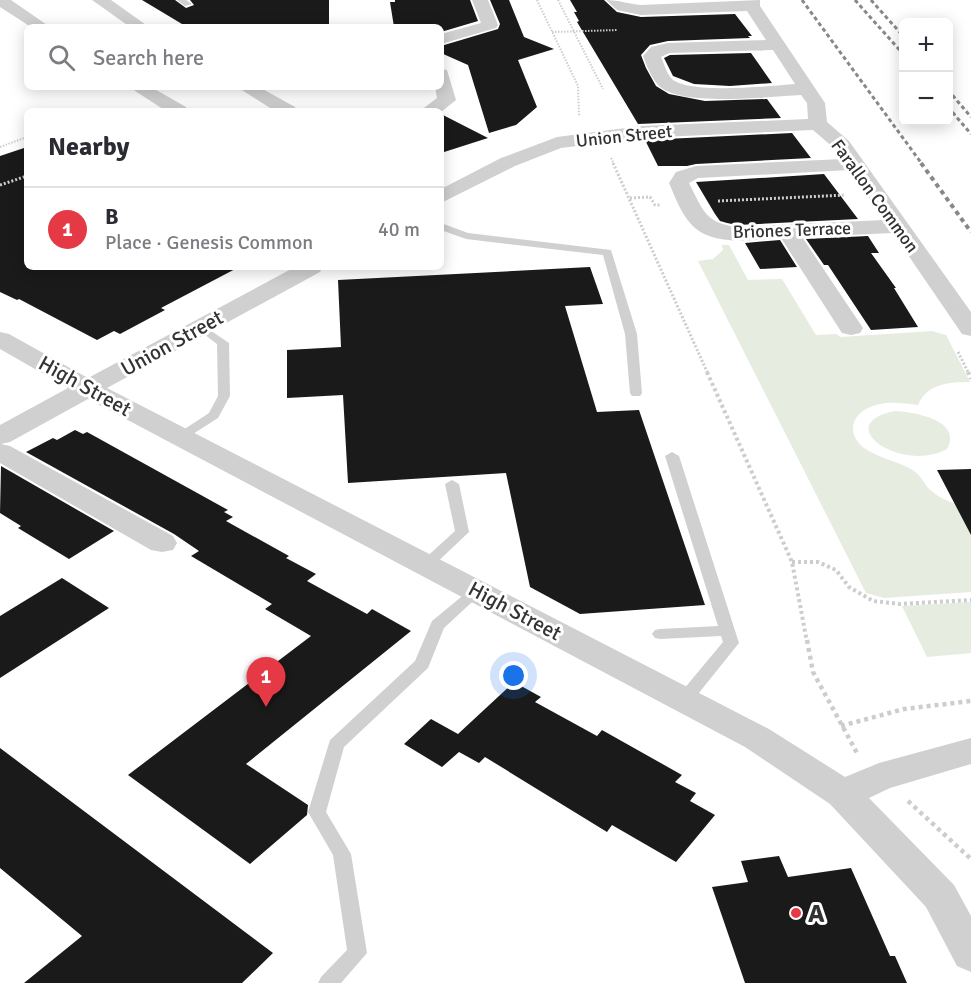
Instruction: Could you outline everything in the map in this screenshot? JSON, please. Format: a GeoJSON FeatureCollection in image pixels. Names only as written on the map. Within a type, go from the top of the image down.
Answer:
{"type":"FeatureCollection","features":[{"type":"Feature","properties":{"kind":"street"},"geometry":{"type":"LineString","coordinates":[[0,0],[37,24]]}},
{"type":"Feature","properties":{"kind":"street"},"geometry":{"type":"LineString","coordinates":[[100,0],[136,24]]}},
{"type":"Feature","properties":{"kind":"street"},"geometry":{"type":"LineString","coordinates":[[444,38],[490,25],[480,0]]}},
{"type":"Feature","properties":{"kind":"street"},"geometry":{"type":"LineString","coordinates":[[614,0],[617,5],[626,9],[641,10],[752,3]]}},
{"type":"Feature","properties":{"kind":"street","name":"Farallon Common"},"geometry":{"type":"LineString","coordinates":[[752,3],[816,103],[818,124],[842,146],[971,328]]}},
{"type":"Feature","properties":{"kind":"street"},"geometry":{"type":"LineString","coordinates":[[777,45],[668,48],[657,51],[651,56],[665,83],[678,90],[696,93],[807,89]]}},
{"type":"Feature","properties":{"kind":"street"},"geometry":{"type":"LineString","coordinates":[[434,108],[447,100],[444,87]]}},
{"type":"Feature","properties":{"kind":"street"},"geometry":{"type":"LineString","coordinates":[[143,90],[174,108]]}},
{"type":"Feature","properties":{"kind":"street"},"geometry":{"type":"LineString","coordinates":[[259,90],[284,108]]}},
{"type":"Feature","properties":{"kind":"street","name":"Union Street"},"geometry":{"type":"LineString","coordinates":[[444,195],[508,162],[557,143],[595,136],[818,124]]}},
{"type":"Feature","properties":{"kind":"street","name":"Briones Terrace"},"geometry":{"type":"LineString","coordinates":[[855,164],[696,172],[682,176],[679,183],[699,223],[714,232],[737,234],[898,226]]}},
{"type":"Feature","properties":{"kind":"street"},"geometry":{"type":"LineString","coordinates":[[787,231],[851,328]]}},
{"type":"Feature","properties":{"kind":"street","name":"Union Street"},"geometry":{"type":"LineString","coordinates":[[0,436],[304,270]]}},
{"type":"Feature","properties":{"kind":"street","name":"High Street"},"geometry":{"type":"LineString","coordinates":[[0,339],[88,389],[757,738],[843,794],[940,896],[971,954]]}},
{"type":"Feature","properties":{"kind":"street"},"geometry":{"type":"LineString","coordinates":[[0,452],[162,543]]}},
{"type":"Feature","properties":{"kind":"street"},"geometry":{"type":"LineString","coordinates":[[843,794],[879,777],[971,751]]}},
{"type":"Feature","properties":{"kind":"lane"},"geometry":{"type":"LineString","coordinates":[[444,227],[466,236],[607,252],[631,334],[636,393]]}},
{"type":"Feature","properties":{"kind":"lane"},"geometry":{"type":"LineString","coordinates":[[182,437],[214,415],[224,396],[223,344],[201,327]]}},
{"type":"Feature","properties":{"kind":"lane"},"geometry":{"type":"LineString","coordinates":[[672,456],[731,643],[684,700]]}},
{"type":"Feature","properties":{"kind":"lane"},"geometry":{"type":"LineString","coordinates":[[426,565],[462,532],[452,484]]}},
{"type":"Feature","properties":{"kind":"lane"},"geometry":{"type":"LineString","coordinates":[[327,983],[357,953],[342,854],[317,812],[336,744],[422,664],[437,625],[477,591]]}},
{"type":"Feature","properties":{"kind":"lane"},"geometry":{"type":"LineString","coordinates":[[660,634],[728,631]]}},
{"type":"Feature","properties":{"kind":"path"},"geometry":{"type":"LineString","coordinates":[[537,0],[578,86],[579,123],[607,149],[792,562],[813,672],[841,726],[862,760],[941,829],[971,859]]}},
{"type":"Feature","properties":{"kind":"path"},"geometry":{"type":"LineString","coordinates":[[558,0],[603,89]]}},
{"type":"Feature","properties":{"kind":"path"},"geometry":{"type":"LineString","coordinates":[[0,147],[24,138]]}},
{"type":"Feature","properties":{"kind":"path"},"geometry":{"type":"LineString","coordinates":[[0,185],[24,177]]}},
{"type":"Feature","properties":{"kind":"path"},"geometry":{"type":"LineString","coordinates":[[630,198],[650,197],[655,205],[849,194]]}},
{"type":"Feature","properties":{"kind":"path"},"geometry":{"type":"LineString","coordinates":[[792,562],[818,562],[836,570],[849,587],[873,601],[900,604],[971,600]]}},
{"type":"Feature","properties":{"kind":"path"},"geometry":{"type":"LineString","coordinates":[[841,726],[904,709],[971,701]]}},
{"type":"Feature","properties":{"kind":"shaded area"},"geometry":{"type":"Polygon","coordinates":[[[722,245],[729,245],[748,280],[782,279],[816,335],[836,334],[841,337],[932,331],[946,335],[970,382],[946,384],[933,388],[918,405],[892,403],[868,408],[857,417],[853,429],[858,442],[864,448],[914,471],[933,493],[943,499],[971,506],[971,592],[884,598],[866,593],[698,261],[713,259],[723,250],[722,245]]]}},
{"type":"Feature","properties":{"kind":"shaded area"},"geometry":{"type":"Polygon","coordinates":[[[895,411],[913,413],[943,424],[950,439],[947,449],[929,455],[911,455],[893,451],[879,444],[871,435],[869,426],[876,417],[895,411]]]}},
{"type":"Feature","properties":{"kind":"shaded area"},"geometry":{"type":"Polygon","coordinates":[[[971,602],[971,653],[927,657],[902,606],[971,602]]]}},
{"type":"Feature","properties":{"kind":"building"},"geometry":{"type":"Polygon","coordinates":[[[142,0],[175,0],[186,8],[194,5],[190,0],[329,0],[329,24],[182,24],[142,0]]]}},
{"type":"Feature","properties":{"kind":"building"},"geometry":{"type":"Polygon","coordinates":[[[395,0],[470,0],[478,21],[444,31],[444,24],[394,24],[390,2],[395,2],[395,0]]]}},
{"type":"Feature","properties":{"kind":"building"},"geometry":{"type":"Polygon","coordinates":[[[490,0],[509,0],[524,37],[554,49],[518,60],[537,107],[516,125],[489,133],[468,65],[444,54],[444,45],[498,29],[500,24],[490,0]]]}},
{"type":"Feature","properties":{"kind":"building"},"geometry":{"type":"Polygon","coordinates":[[[570,0],[604,0],[617,12],[641,17],[735,14],[752,36],[748,36],[750,38],[668,41],[650,45],[641,55],[646,68],[656,86],[669,94],[705,101],[767,99],[781,118],[638,124],[577,22],[579,21],[574,12],[577,12],[570,0]]]}},
{"type":"Feature","properties":{"kind":"building"},"geometry":{"type":"Polygon","coordinates":[[[751,53],[772,83],[730,86],[694,84],[673,76],[664,58],[670,55],[751,53]]]}},
{"type":"Feature","properties":{"kind":"building"},"geometry":{"type":"Polygon","coordinates":[[[444,116],[488,138],[444,152],[444,116]]]}},
{"type":"Feature","properties":{"kind":"building"},"geometry":{"type":"Polygon","coordinates":[[[792,133],[811,158],[658,166],[645,140],[792,133]]]}},
{"type":"Feature","properties":{"kind":"building"},"geometry":{"type":"Polygon","coordinates":[[[24,148],[24,270],[233,270],[161,308],[165,310],[120,334],[114,331],[97,340],[19,299],[0,292],[0,156],[24,148]]]}},
{"type":"Feature","properties":{"kind":"building"},"geometry":{"type":"Polygon","coordinates":[[[824,174],[858,219],[737,225],[727,223],[720,221],[696,182],[824,174]]]}},
{"type":"Feature","properties":{"kind":"building"},"geometry":{"type":"Polygon","coordinates":[[[868,236],[879,253],[871,253],[896,288],[894,288],[918,327],[871,330],[828,265],[824,265],[806,239],[868,236]]]}},
{"type":"Feature","properties":{"kind":"building"},"geometry":{"type":"Polygon","coordinates":[[[780,240],[797,267],[760,269],[745,243],[780,240]]]}},
{"type":"Feature","properties":{"kind":"building"},"geometry":{"type":"Polygon","coordinates":[[[590,267],[603,304],[565,306],[597,412],[639,410],[705,605],[580,614],[530,587],[506,473],[348,483],[343,395],[287,398],[287,350],[341,347],[338,280],[590,267]]]}},
{"type":"Feature","properties":{"kind":"building"},"geometry":{"type":"Polygon","coordinates":[[[75,430],[83,434],[87,432],[228,510],[224,512],[233,517],[226,521],[289,556],[286,558],[316,574],[307,581],[367,614],[372,609],[411,631],[246,764],[308,805],[307,815],[250,864],[128,775],[311,636],[265,609],[272,604],[191,556],[199,551],[174,534],[26,452],[75,430]]]}},
{"type":"Feature","properties":{"kind":"building"},"geometry":{"type":"Polygon","coordinates":[[[1,466],[114,531],[69,559],[18,528],[21,526],[0,513],[1,466]]]}},
{"type":"Feature","properties":{"kind":"building"},"geometry":{"type":"Polygon","coordinates":[[[971,469],[971,535],[937,470],[971,469]]]}},
{"type":"Feature","properties":{"kind":"building"},"geometry":{"type":"Polygon","coordinates":[[[62,578],[109,608],[0,678],[0,616],[62,578]]]}},
{"type":"Feature","properties":{"kind":"building"},"geometry":{"type":"Polygon","coordinates":[[[514,682],[541,697],[535,702],[597,736],[602,730],[682,775],[675,782],[696,793],[690,801],[715,815],[676,862],[612,825],[607,832],[485,757],[479,763],[459,752],[442,767],[404,744],[431,719],[458,734],[514,682]]]}},
{"type":"Feature","properties":{"kind":"building"},"geometry":{"type":"Polygon","coordinates":[[[0,748],[273,953],[242,983],[24,983],[82,936],[0,868],[0,748]]]}},
{"type":"Feature","properties":{"kind":"building","name":"A"},"geometry":{"type":"Polygon","coordinates":[[[779,856],[788,877],[851,868],[890,956],[895,956],[907,983],[745,983],[712,887],[748,882],[741,861],[779,856]]]}},
{"type":"Feature","properties":{"kind":"railway"},"geometry":{"type":"LineString","coordinates":[[802,0],[922,164]]}},
{"type":"Feature","properties":{"kind":"railway"},"geometry":{"type":"LineString","coordinates":[[855,0],[899,49]]}},
{"type":"Feature","properties":{"kind":"railway"},"geometry":{"type":"LineString","coordinates":[[871,0],[899,31]]}},
{"type":"Feature","properties":{"kind":"railway"},"geometry":{"type":"LineString","coordinates":[[953,96],[971,117]]}},
{"type":"Feature","properties":{"kind":"railway"},"geometry":{"type":"LineString","coordinates":[[953,113],[971,134]]}},
{"type":"Feature","properties":{"kind":"railway"},"geometry":{"type":"LineString","coordinates":[[921,163],[971,232]]}},
{"type":"Feature","properties":{"kind":"place","name":"B"},"geometry":{"type":"Point","coordinates":[266,707]}},
{"type":"Feature","properties":{"kind":"place","name":"A"},"geometry":{"type":"Point","coordinates":[796,913]}}]}
